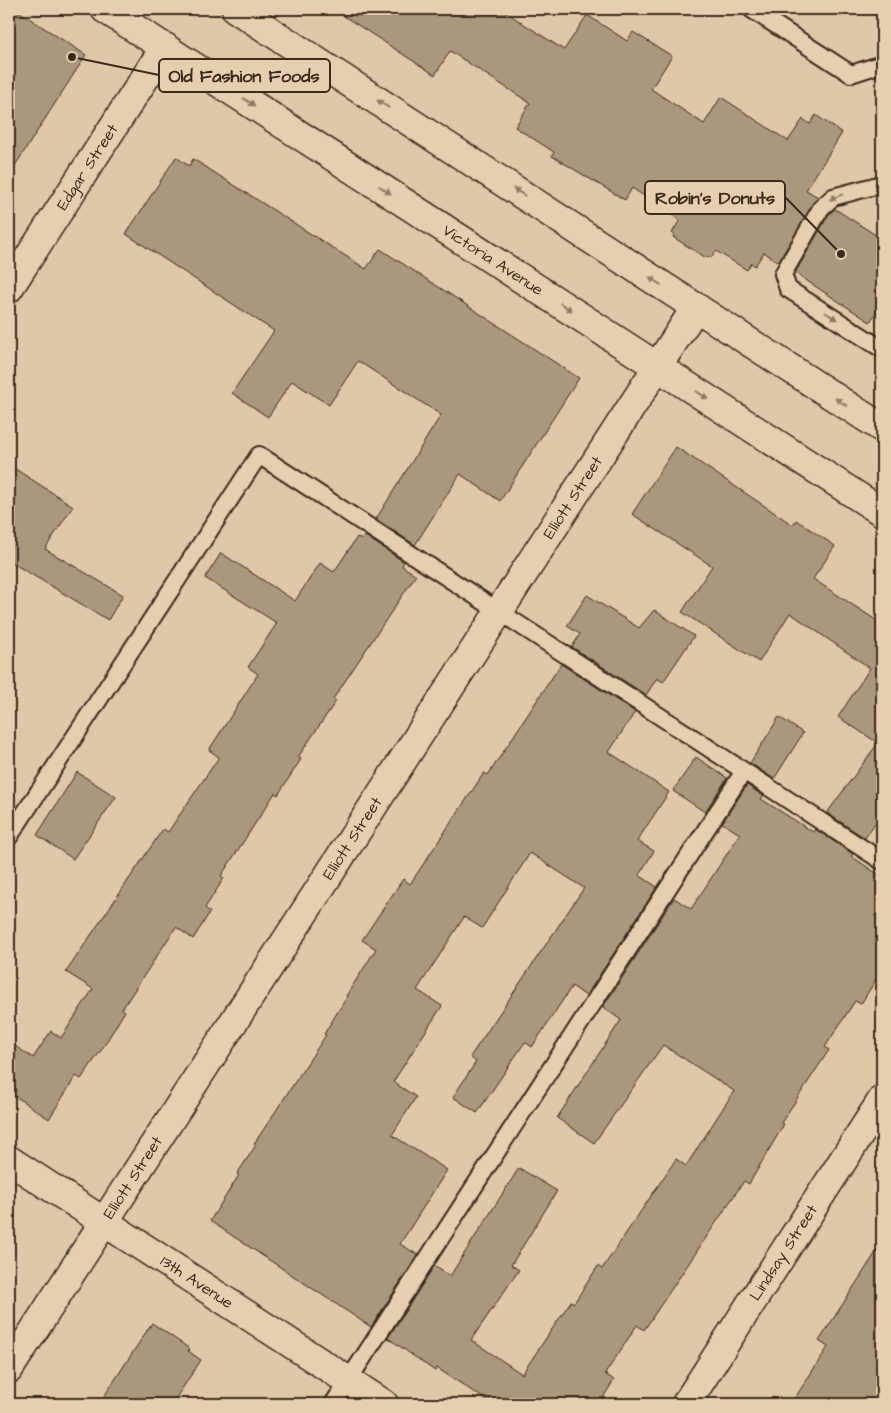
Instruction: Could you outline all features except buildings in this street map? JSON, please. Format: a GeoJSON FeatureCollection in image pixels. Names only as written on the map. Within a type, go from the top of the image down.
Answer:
{"type":"FeatureCollection","features":[{"type":"Feature","properties":{"kind":"street","name":"Victoria Avenue"},"geometry":{"type":"LineString","coordinates":[[105,9],[882,512]]}},
{"type":"Feature","properties":{"kind":"street"},"geometry":{"type":"LineString","coordinates":[[236,9],[882,428]]}},
{"type":"Feature","properties":{"kind":"street","name":"Edgar Street"},"geometry":{"type":"LineString","coordinates":[[9,288],[164,47]]}},
{"type":"Feature","properties":{"kind":"street","name":"Elliott Street"},"geometry":{"type":"LineString","coordinates":[[9,1369],[696,308]]}},
{"type":"Feature","properties":{"kind":"street","name":"Lindsay Street"},"geometry":{"type":"LineString","coordinates":[[686,1404],[882,1100]]}},
{"type":"Feature","properties":{"kind":"street","name":"13th Avenue"},"geometry":{"type":"LineString","coordinates":[[9,1160],[384,1404]]}},
{"type":"Feature","properties":{"kind":"lane"},"geometry":{"type":"LineString","coordinates":[[751,9],[851,74],[882,64]]}},
{"type":"Feature","properties":{"kind":"lane"},"geometry":{"type":"LineString","coordinates":[[882,184],[829,200],[821,208],[783,274],[788,289],[882,349]]}},
{"type":"Feature","properties":{"kind":"lane"},"geometry":{"type":"LineString","coordinates":[[9,838],[259,455],[882,861]]}},
{"type":"Feature","properties":{"kind":"lane"},"geometry":{"type":"LineString","coordinates":[[333,1404],[744,771]]}},
{"type":"Feature","properties":{"kind":"place","name":"Old Fashion Foods"},"geometry":{"type":"Point","coordinates":[72,57]}},
{"type":"Feature","properties":{"kind":"place","name":"Robin's Donuts"},"geometry":{"type":"Point","coordinates":[841,254]}}]}
